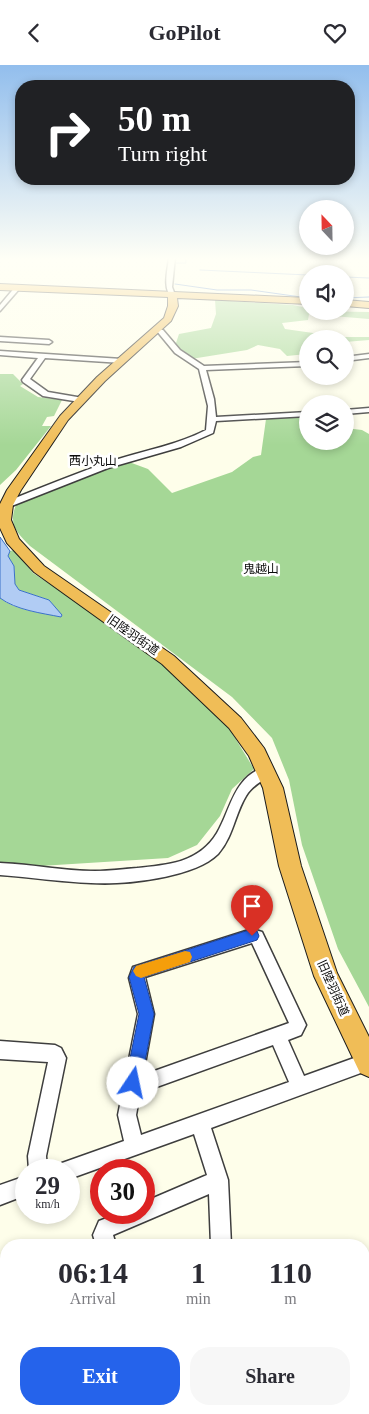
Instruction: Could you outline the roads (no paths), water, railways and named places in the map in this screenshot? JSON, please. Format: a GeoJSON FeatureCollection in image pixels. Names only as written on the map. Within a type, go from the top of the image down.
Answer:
{"type":"FeatureCollection","features":[{"type":"Feature","properties":{"kind":"highway"},"geometry":{"type":"LineString","coordinates":[[6,505],[14,490],[64,418],[80,400],[166,320]]}},
{"type":"Feature","properties":{"kind":"highway","name":"旧陸羽街道"},"geometry":{"type":"LineString","coordinates":[[6,505],[4,519],[6,530],[12,540],[34,563],[65,588],[168,659],[235,723],[257,753],[267,771],[273,788],[290,866],[316,949],[326,976],[369,1063]]}},
{"type":"Feature","properties":{"kind":"street"},"geometry":{"type":"LineString","coordinates":[[158,329],[164,333],[174,348],[202,368],[299,364]]}},
{"type":"Feature","properties":{"kind":"street"},"geometry":{"type":"LineString","coordinates":[[0,339],[49,342]]}},
{"type":"Feature","properties":{"kind":"street"},"geometry":{"type":"LineString","coordinates":[[0,353],[122,361]]}},
{"type":"Feature","properties":{"kind":"street"},"geometry":{"type":"LineString","coordinates":[[43,356],[26,380],[46,394],[80,400]]}},
{"type":"Feature","properties":{"kind":"street"},"geometry":{"type":"LineString","coordinates":[[354,358],[369,356]]}},
{"type":"Feature","properties":{"kind":"street"},"geometry":{"type":"LineString","coordinates":[[6,505],[72,478],[201,436],[210,431],[213,419],[212,402],[202,368]]}},
{"type":"Feature","properties":{"kind":"street"},"geometry":{"type":"LineString","coordinates":[[354,411],[369,410]]}},
{"type":"Feature","properties":{"kind":"street"},"geometry":{"type":"LineString","coordinates":[[213,419],[299,414]]}},
{"type":"Feature","properties":{"kind":"street"},"geometry":{"type":"LineString","coordinates":[[0,869],[33,870],[87,877],[179,869],[194,863],[208,853],[221,839],[245,784],[254,776],[267,771]]}},
{"type":"Feature","properties":{"kind":"street"},"geometry":{"type":"LineString","coordinates":[[133,1083],[139,1085],[295,1029],[298,1025],[257,937],[252,936],[139,972],[137,977],[146,1014],[133,1083],[127,1115],[136,1146]]}},
{"type":"Feature","properties":{"kind":"street"},"geometry":{"type":"LineString","coordinates":[[277,1035],[300,1087]]}},
{"type":"Feature","properties":{"kind":"street"},"geometry":{"type":"LineString","coordinates":[[0,1050],[55,1054],[57,1058],[37,1159]]}},
{"type":"Feature","properties":{"kind":"street"},"geometry":{"type":"LineString","coordinates":[[80,1167],[369,1063]]}},
{"type":"Feature","properties":{"kind":"street"},"geometry":{"type":"LineString","coordinates":[[200,1123],[218,1180],[220,1239]]}},
{"type":"Feature","properties":{"kind":"street"},"geometry":{"type":"LineString","coordinates":[[155,1207],[218,1180]]}},
{"type":"Feature","properties":{"kind":"street"},"geometry":{"type":"LineString","coordinates":[[0,1195],[15,1190]]}},
{"type":"Feature","properties":{"kind":"street"},"geometry":{"type":"LineString","coordinates":[[104,1239],[103,1235],[106,1228],[115,1224]]}},
{"type":"Feature","properties":{"kind":"water"},"geometry":{"type":"Polygon","coordinates":[[[0,537],[10,551],[8,556],[14,566],[15,584],[19,590],[49,600],[62,615],[61,617],[21,608],[0,598],[0,537]]]}},
{"type":"Feature","properties":{"kind":"district","name":"西小丸山"},"geometry":{"type":"Point","coordinates":[93,461]}},
{"type":"Feature","properties":{"kind":"district","name":"鬼越山"},"geometry":{"type":"Point","coordinates":[261,569]}}]}
